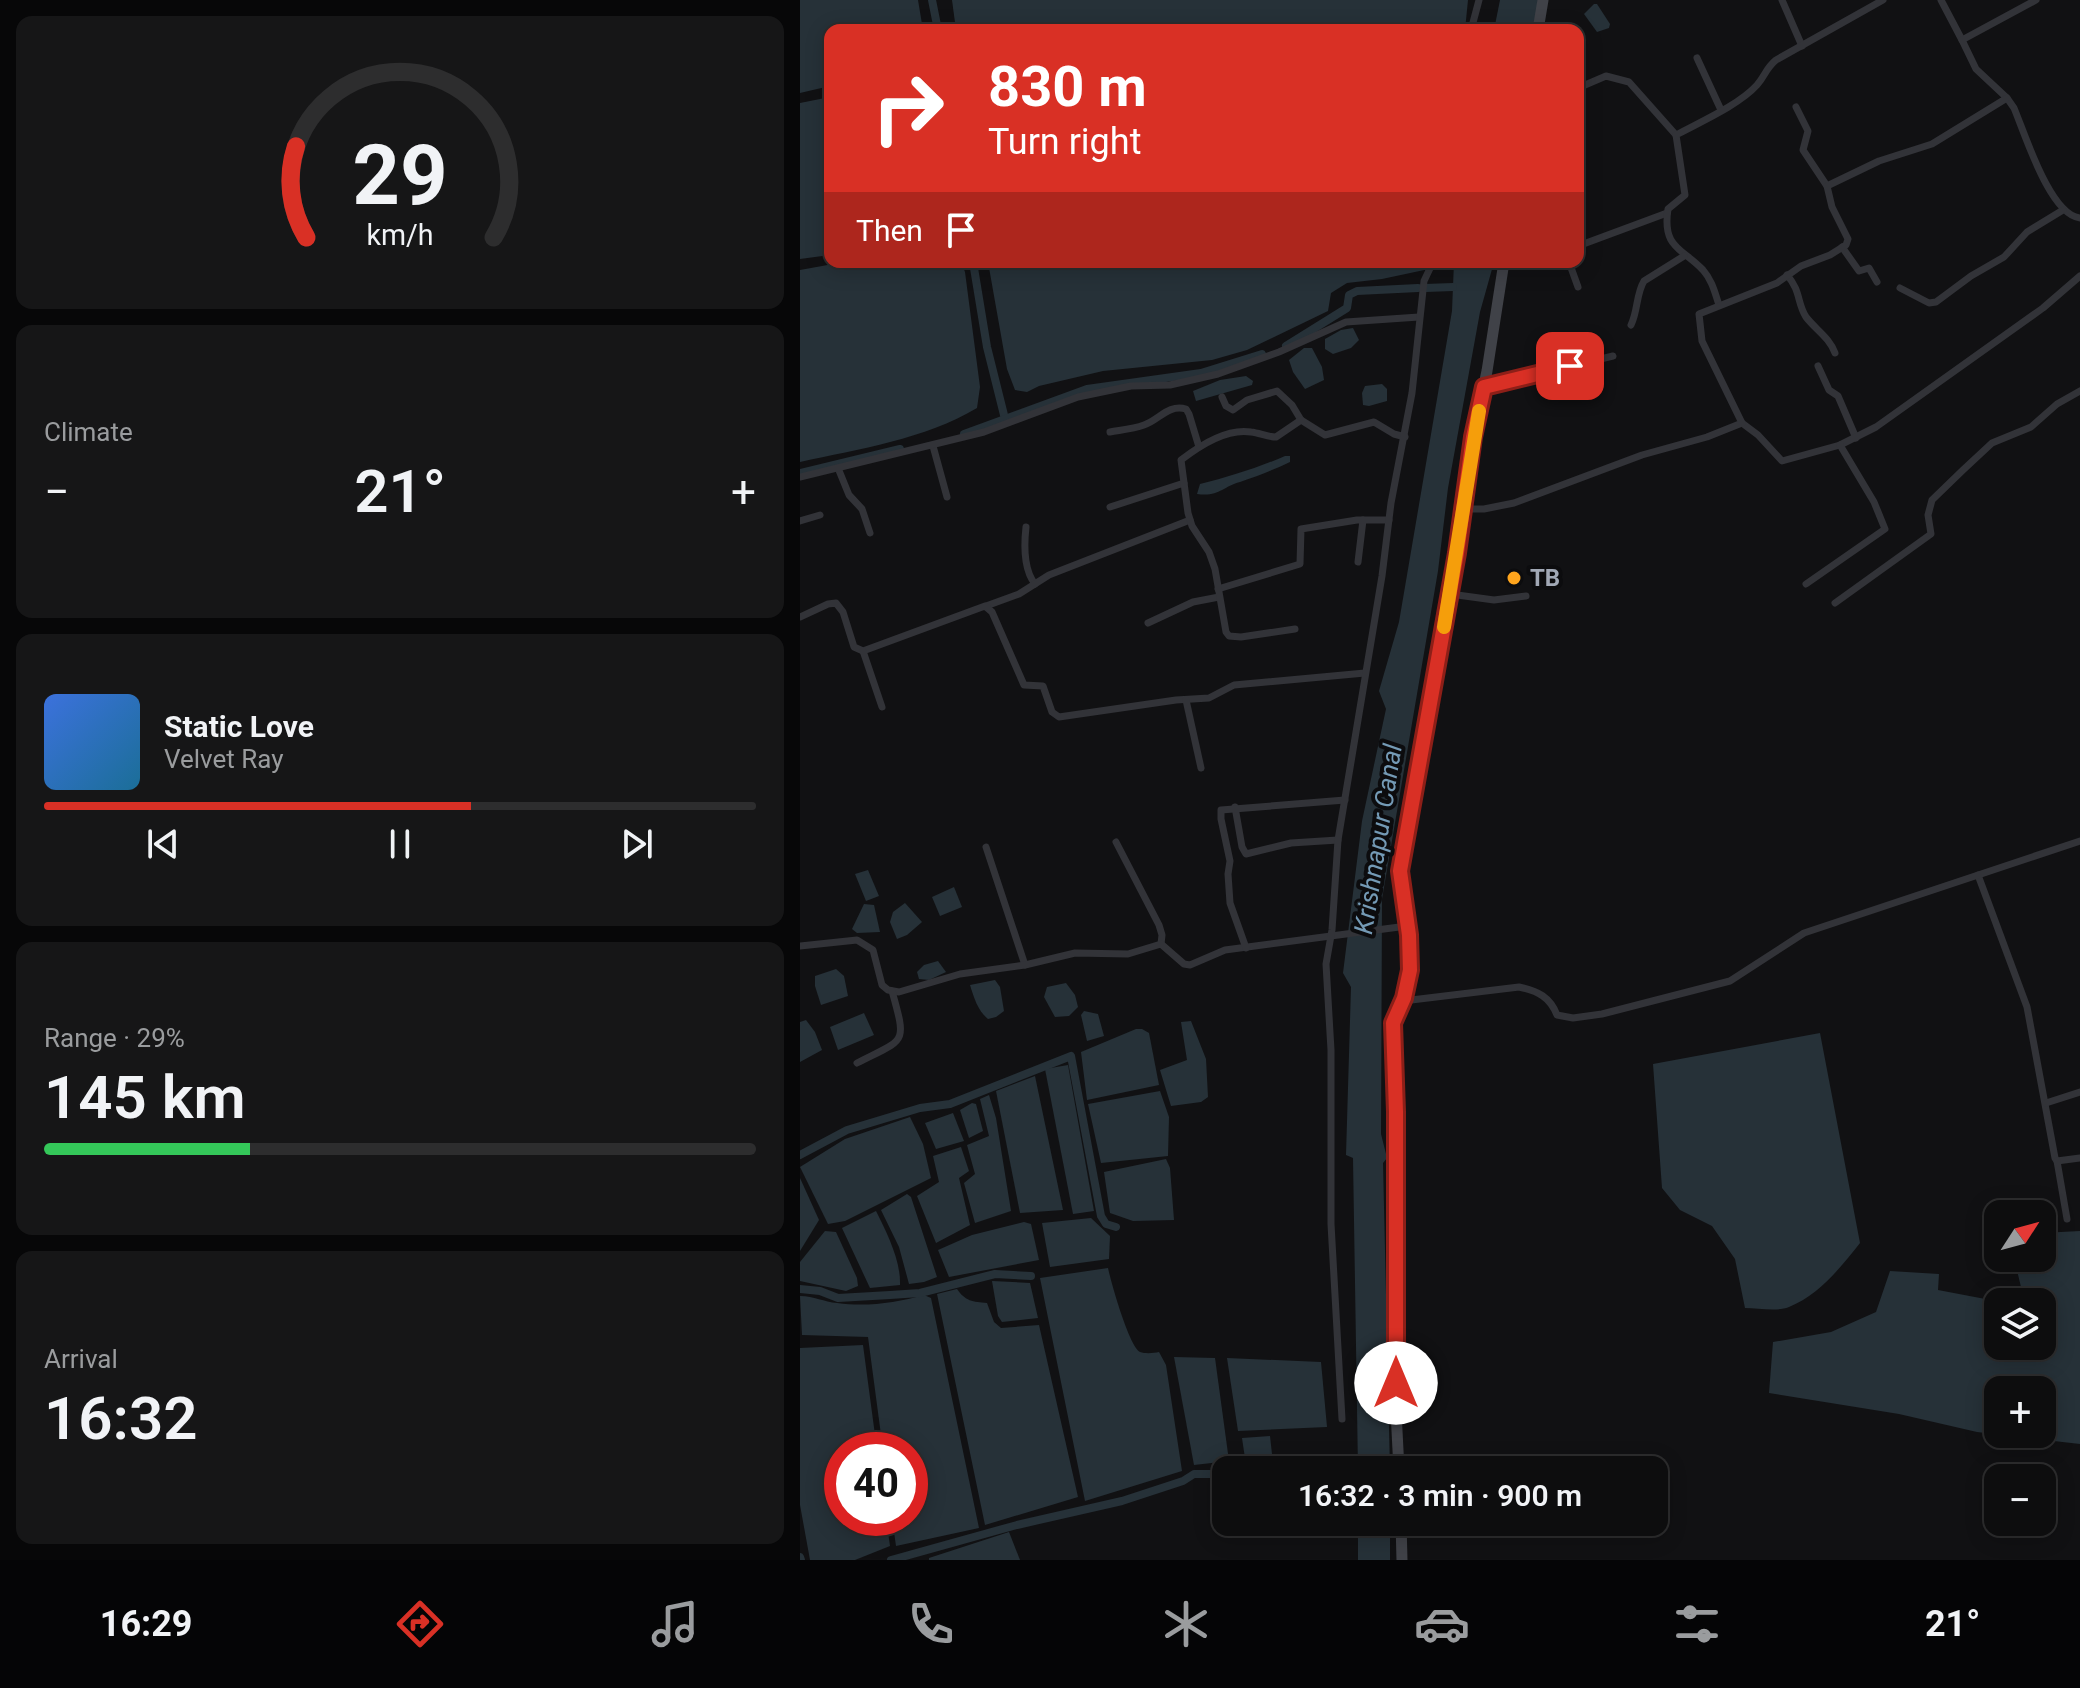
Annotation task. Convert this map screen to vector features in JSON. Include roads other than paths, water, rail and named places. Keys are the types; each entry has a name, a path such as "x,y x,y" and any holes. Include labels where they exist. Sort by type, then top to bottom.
{"street":[{"path":"1473,24 1479,0"},
{"path":"1539,24 1543,0"},
{"path":"1782,0 1802,46"},
{"path":"1676,135 1756,86 1768,67 1883,0"},
{"path":"1941,0 1976,69 2007,98 2049,190 2063,210 2079,219"},
{"path":"1962,40 2036,0"},
{"path":"1697,58 1721,110"},
{"path":"1584,85 1606,76 1629,82 1676,135 1685,195 1669,206 1667,213 1672,244 1706,274 1719,305"},
{"path":"1827,186 1879,161 1932,144 2007,98"},
{"path":"1796,107 1808,131 1803,150 1827,186 1832,207 1848,239 1842,247 1768,287 1699,314 1702,341 1742,423 1782,461 1840,445 1876,427 2043,308 2080,276"},
{"path":"1900,288 1929,303 1936,302 2004,257 2027,232 2063,210"},
{"path":"1584,244 1667,213"},
{"path":"1842,247 1859,271 1870,268 1877,282"},
{"path":"1631,325 1644,281 1684,256"},
{"path":"1342,1419 1331,1224 1331,1050 1326,964 1338,840 1405,437 1424,281 1430,268"},
{"path":"1398,1456 1393,1023 1403,1001 1410,970 1400,871 1450,594 1502,268"},
{"path":"1571,268 1578,287"},
{"path":"1787,275 1799,293 1805,315 1829,339 1835,353"},
{"path":"800,477 984,432 1078,397 1131,386 1170,385 1218,374 1279,352 1346,322 1419,317"},
{"path":"1484,387 1613,356"},
{"path":"1818,366 1829,390 1838,396 1856,438"},
{"path":"1222,397 1226,406 1233,410 1247,400 1277,391 1292,405 1301,420 1325,435 1374,422 1405,437"},
{"path":"1835,603 1931,534 1928,515 1932,500 1992,443 2031,427 2057,404 2080,391"},
{"path":"1110,432 1141,426 1166,411 1181,407 1189,414 1199,447"},
{"path":"1295,629 1229,636 1223,624 1209,552 1190,520 1181,460 1199,447 1240,431 1276,437 1301,420"},
{"path":"1463,509 1484,509 1514,503 1642,455 1707,437 1742,423"},
{"path":"1806,584 1885,529 1874,502 1840,445"},
{"path":"933,446 947,497"},
{"path":"838,468 849,495 862,509 870,533"},
{"path":"1110,507 1184,483"},
{"path":"800,521 820,515"},
{"path":"800,617 836,603 843,612 854,647 863,651 1019,594 1049,575 1190,520"},
{"path":"1148,623 1193,602 1300,564 1301,529 1363,520 1389,520"},
{"path":"1358,562 1363,520"},
{"path":"1026,527 1024,550 1028,572 1035,584"},
{"path":"1450,594 1494,600 1526,596"},
{"path":"985,606 992,612 1024,685 1043,686 1055,716 1066,718 1209,698 1234,685 1365,673"},
{"path":"863,651 882,707"},
{"path":"1186,700 1201,768"},
{"path":"1246,948 1230,903 1230,861 1221,810 1345,800"},
{"path":"1235,807 1246,854 1291,843 1338,840"},
{"path":"1403,1001 1519,987 1535,990 1547,997 1557,1015 1573,1018 1602,1014 1730,981 1804,933 2080,841"},
{"path":"1116,842 1159,925 1161,944"},
{"path":"986,847 1025,965"},
{"path":"1978,875 2021,986 2067,1219"},
{"path":"1161,944 1184,964 1190,965 1225,950 1407,926"},
{"path":"800,946 857,940 865,943 873,950 882,985 892,991 912,989 960,974 1025,965 1075,953 1128,954 1161,944"},
{"path":"857,1063 894,1044 900,1036 902,1027 892,991"},
{"path":"2046,1103 2080,1092"},
{"path":"2057,1161 2080,1158"},
{"path":"1401,1536 1402,1560"}],"water":[{"path":"800,0 918,0 922,24 824,24 824,87 800,93"},
{"path":"952,0 1468,0 1466,24 955,24"},
{"path":"1500,0 1538,0 1535,24 1495,24"},
{"path":"1594,4 1610,24 1609,28 1597,32 1584,14"},
{"path":"824,98 824,256 800,259 800,103"},
{"path":"824,266 963,268 980,387 977,408 914,435 800,462 800,270"},
{"path":"989,268 1429,268 1347,283 1331,293 1328,311 1247,350 1212,360 1103,371 1039,386 1027,392 1015,390 1007,369"},
{"name":"Krishnapur Canal","path":"1454,268 1492,268 1480,312 1448,488 1438,571 1382,899 1381,1134 1387,1158 1383,1163 1390,1456 1358,1456 1353,1158 1346,1155 1351,987 1343,973 1362,821 1386,709 1379,691 1399,622 1452,311"},
{"path":"1353,328 1359,340 1351,348 1333,354 1325,349 1325,339 1341,330"},
{"path":"1304,348 1312,348 1322,367 1324,380 1305,389 1289,360"},
{"path":"1246,376 1253,381 1252,385 1196,401 1193,391 1220,380"},
{"path":"1382,384 1387,389 1387,401 1363,405 1365,386"},
{"path":"1290,456 1290,462 1216,493 1197,494 1200,484"},
{"path":"868,870 879,896 866,901 855,874"},
{"path":"954,887 962,907 940,916 932,897"},
{"path":"905,903 922,922 897,939 890,922 893,912"},
{"path":"864,904 874,905 880,932 857,933 852,929"},
{"path":"938,961 946,972 929,980 919,979 917,972 924,965"},
{"path":"836,969 844,976 848,996 821,1005 815,976"},
{"path":"995,980 1000,987 1004,1011 988,1019 979,1008 970,985"},
{"path":"1066,983 1075,995 1078,1007 1069,1016 1055,1017 1044,997 1047,987"},
{"path":"1084,1011 1098,1014 1104,1036 1087,1041 1081,1015"},
{"path":"864,1013 874,1035 838,1050 830,1027"},
{"path":"806,1020 822,1050 800,1062 800,1022"},
{"path":"1191,1021 1206,1059 1208,1097 1201,1102 1171,1106 1160,1070 1187,1060 1181,1022"},
{"path":"1136,1029 1149,1033 1159,1085 1087,1100 1081,1052"},
{"path":"1820,1033 1860,1243 1829,1280 1800,1302 1779,1309 1745,1308 1735,1259 1712,1226 1680,1210 1662,1188 1653,1064"},
{"path":"1068,1065 1094,1211 1073,1214 1045,1069"},
{"path":"1035,1076 1063,1210 1020,1213 996,1091"},
{"path":"1160,1091 1169,1117 1168,1156 1101,1163 1088,1104"},
{"path":"989,1095 996,1118 1011,1211 975,1223 964,1183 975,1174 967,1145 989,1136 980,1099"},
{"path":"976,1104 983,1131 969,1138 960,1110"},
{"path":"953,1113 964,1141 936,1149 925,1123"},
{"path":"910,1117 923,1144 931,1178 845,1221 828,1224 800,1167 845,1139"},
{"path":"961,1147 969,1171 959,1178 970,1225 936,1243 917,1196 939,1182 933,1156"},
{"path":"1166,1159 1170,1168 1174,1220 1133,1221 1110,1213 1104,1172"},
{"path":"800,1178 819,1220 800,1251"},
{"path":"907,1194 911,1197 937,1277 909,1284 899,1247 881,1210"},
{"path":"876,1211 896,1257 900,1285 870,1288 842,1228"},
{"path":"1091,1218 1110,1236 1109,1259 1050,1267 1042,1223"},
{"path":"1024,1222 1031,1224 1039,1260 949,1277 938,1250 972,1235"},
{"path":"825,1231 836,1232 858,1286 846,1291 800,1281 800,1262"},
{"path":"2080,1231 2080,1444 2056,1441 2056,1376 1984,1376 1984,1433 1899,1414 1769,1393 1773,1342 1831,1332 1876,1312 1890,1271 1939,1274 1938,1290 1984,1299 1984,1360 2056,1360 2056,1288 2021,1287 2017,1272 2056,1272 2056,1232"},
{"path":"1108,1268 1121,1313 1136,1347 1142,1353 1159,1352 1166,1365 1182,1471 1085,1501 1040,1278"},
{"path":"992,1281 1030,1283 1038,1318 1002,1322 998,1316"},
{"path":"957,1289 970,1300 987,1303 994,1322 1001,1328 1039,1325 1078,1497 985,1525 937,1294"},
{"path":"924,1295 931,1298 979,1528 896,1546 895,1536 928,1536 928,1432 881,1432 868,1337 802,1335 800,1296 859,1305"},
{"path":"863,1345 875,1432 824,1432 824,1536 889,1536 890,1546 855,1560 810,1560 800,1505 800,1348"},
{"path":"1174,1357 1215,1358 1228,1456 1212,1456 1212,1463 1194,1465"},
{"path":"1227,1358 1321,1362 1327,1427 1238,1431"},
{"path":"1270,1436 1272,1456 1245,1456 1242,1438"},
{"path":"1009,1532 1020,1560 929,1560 929,1558"},
{"path":"1358,1536 1390,1536 1390,1560 1358,1560"}],"waterway":[{"path":"932,0 937,24"},
{"path":"974,268 987,347 1005,419"},
{"path":"1425,288 1453,287"},
{"path":"1286,346 1347,308 1349,295 1357,291 1418,288"},
{"path":"964,434 1087,389 1201,373 1262,354"},
{"path":"800,473 900,449"},
{"path":"800,1155 847,1130 920,1108 950,1104 1071,1056 1101,1216 1106,1224 1116,1227"},
{"path":"800,1289 820,1291 838,1298 920,1293 995,1274 1031,1276"},
{"path":"891,1560 1017,1525 1122,1501 1183,1481 1194,1474 1212,1474"}],"place":[{"name":"TB","path":"1514,578"}]}
